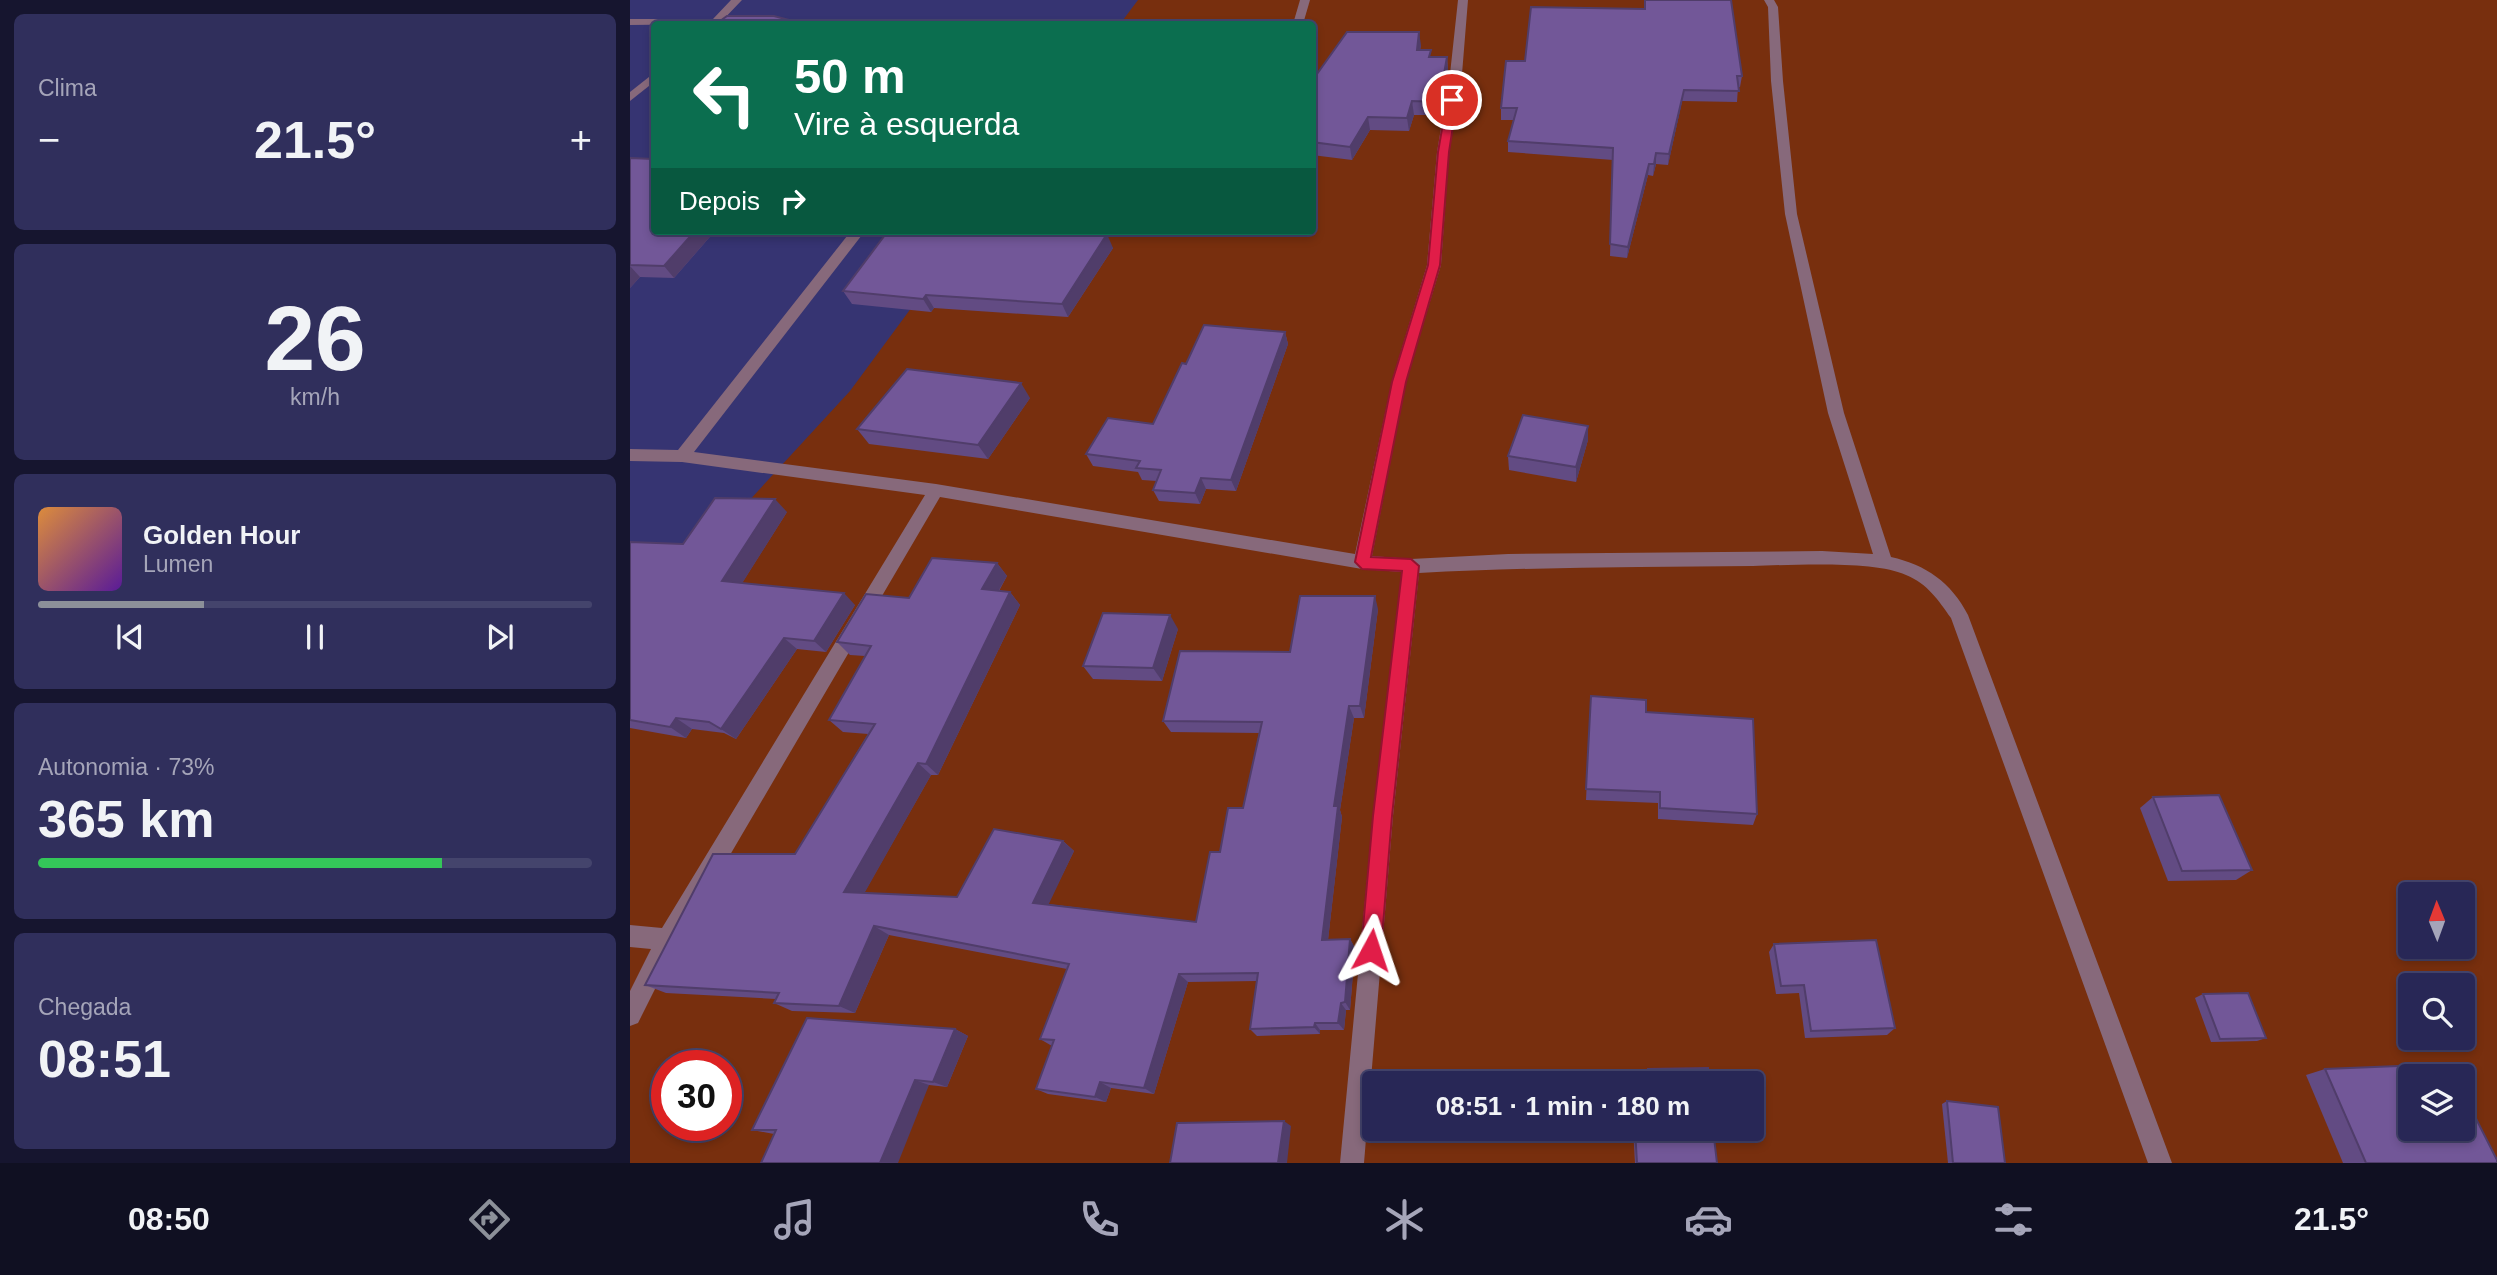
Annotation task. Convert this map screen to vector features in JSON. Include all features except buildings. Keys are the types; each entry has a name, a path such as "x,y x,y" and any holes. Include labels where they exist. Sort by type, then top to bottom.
{"street":[{"path":"717,21 737,0"},
{"path":"1299,21 1305,0"},
{"path":"1362,562 1399,382 1434,265 1443,152 1456,74 1463,0"},
{"path":"1769,0 1773,7 1777,81 1791,214 1836,413 1884,562"},
{"path":"630,22 651,22"},
{"path":"630,98 651,79"},
{"path":"682,456 855,235"},
{"path":"630,455 682,456 936,490 1362,562 1411,566 1508,561 1809,558 1884,562 1910,568 1938,585 1959,615 2160,1163"},
{"path":"630,1015 668,939 936,490"},
{"path":"1352,1163 1383,816 1411,566"},
{"path":"630,936 668,939"}],"shaded area":[{"path":"1138,0 2497,0 2497,1163 630,1163 630,630 850,391 965,235 1316,235 1316,21 1122,21"}],"route":[{"path":"1371,950 1411,566 1362,562 1399,382 1434,265 1443,152 1452,100"}]}
